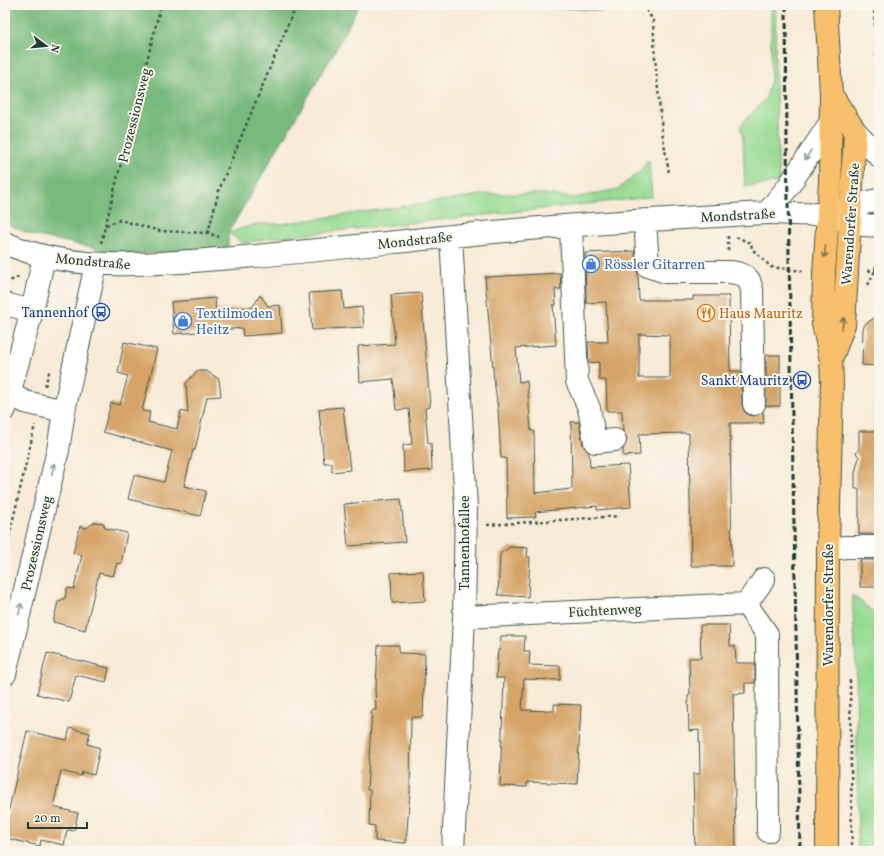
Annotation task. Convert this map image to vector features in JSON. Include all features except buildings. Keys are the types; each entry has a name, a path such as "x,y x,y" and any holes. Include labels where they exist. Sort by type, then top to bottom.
{"main road":[{"name":"Warendorfer Straße","path":"826,5 831,94 823,324 831,360 826,851"},
{"name":"Warendorfer Straße","path":"831,94 855,131 844,324 831,360"}],"street":[{"path":"767,213 788,187 830,123"},
{"path":"855,131 879,156"},
{"name":"Mondstraße","path":"5,243 44,257 96,264 145,264 264,256 451,236 646,220 767,213 828,213 851,215 879,200"},
{"path":"851,215 866,227 879,225"},
{"path":"646,220 648,266 666,272 729,272 745,276 749,280 752,290 754,404"},
{"path":"571,226 577,381 588,408 595,442 615,440"},
{"name":"Tannenhofallee","path":"451,236 466,507 464,527 464,617 453,851"},
{"path":"44,257 32,311 7,401 25,402 64,411 96,264"},
{"path":"5,304 32,311"},
{"name":"Prozessionsweg","path":"5,674 58,450 64,411"},
{"path":"828,549 846,547 879,547"},
{"path":"764,579 746,604 767,634 768,831"},
{"name":"Füchtenweg","path":"464,617 746,604"}],"path":[{"name":"Prozessionsweg","path":"106,225 161,5"},
{"path":"208,233 219,190 292,15 301,5"},
{"path":"643,5 653,20 654,58 661,123 669,173"},
{"path":"874,5 879,115"},
{"path":"751,243 752,250 771,267 795,270"},
{"path":"879,246 875,271 879,270"},
{"path":"464,527 619,516"}],"green space":[{"path":"5,5 359,5 338,46 228,233 228,247 130,255 32,235 5,223"},
{"path":"529,5 611,5 604,11"},
{"path":"768,5 776,5 775,67 779,182 745,187 743,139 740,126 766,98 771,79 771,9"},
{"path":"649,160 652,197 271,238 243,243 228,233 256,224 281,224 488,194 545,194 574,198 618,189 639,172"},
{"path":"852,595 879,616 879,851 858,851 856,665"}],"railway":[{"path":"786,5 787,147 800,851"}],"place":[{"name":"Rössler Gitarren","path":"591,264"},
{"name":"Tannenhof","path":"101,312"},
{"name":"Haus Mauritz","path":"706,313"},
{"name":"Textilmoden Heitz","path":"183,321"},
{"name":"Sankt Mauritz","path":"802,380"}]}
